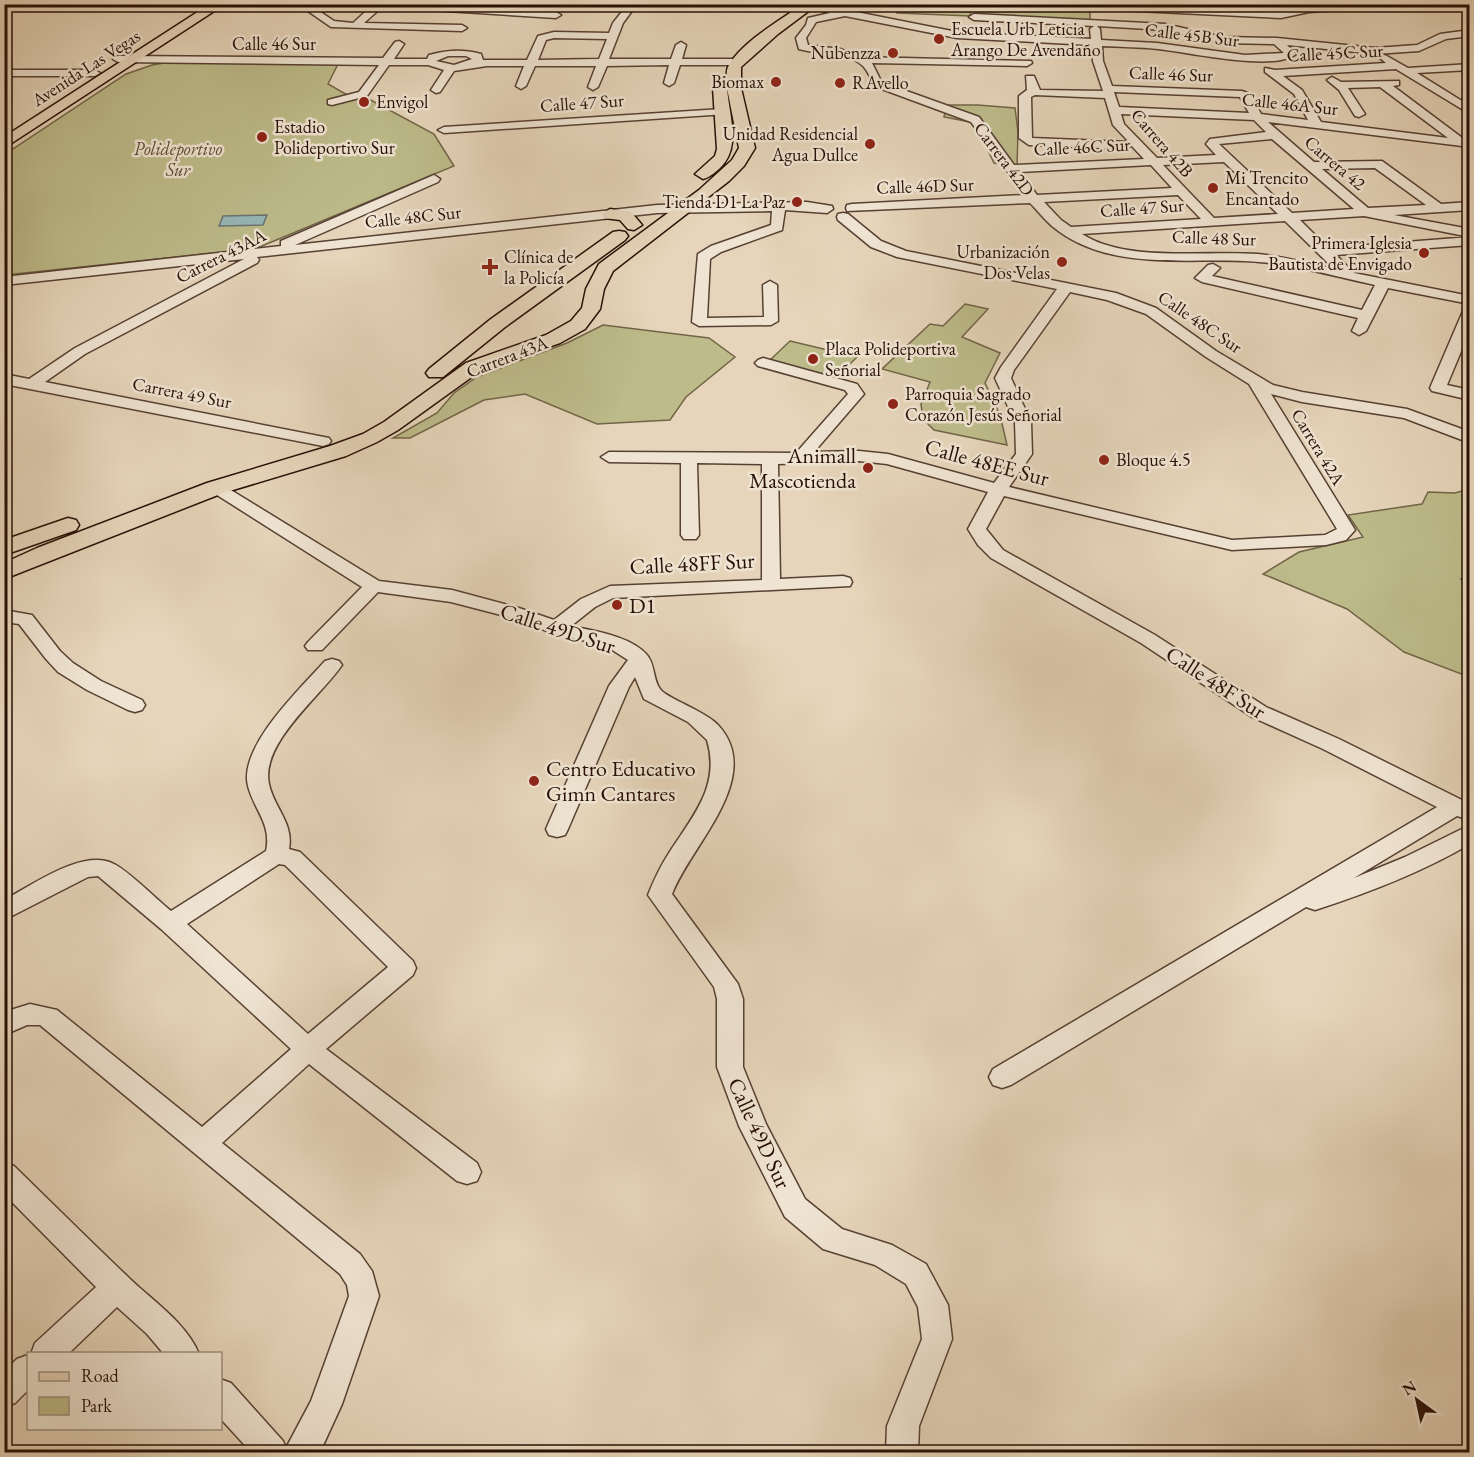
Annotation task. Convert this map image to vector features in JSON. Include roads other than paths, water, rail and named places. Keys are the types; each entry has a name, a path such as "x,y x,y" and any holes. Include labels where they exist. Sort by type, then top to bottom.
{"main road":[{"name":"Avenida Las Vegas","path":"4,144 126,61 203,4"},
{"name":"Avenida Las Vegas","path":"4,131 95,73 126,61 157,45 219,4"},
{"path":"719,62 755,28 793,4"},
{"path":"736,62 786,22 808,9"},
{"path":"157,45 159,53 168,58"},
{"path":"126,61 144,63 168,58"},
{"name":"Carrera 43A","path":"4,572 45,553 215,488 338,451 370,438 391,426 473,367 537,344 578,325 591,309 595,289 605,268 685,197 722,158 728,139 722,112 719,62"},
{"name":"Carrera 43A","path":"4,548 214,473 323,441 363,426 381,416 498,323 634,225 657,209 685,197 740,161 747,147 734,88 736,62"},
{"path":"685,197 711,208"},
{"path":"610,214 625,216 634,225"},
{"path":"541,292 572,292 594,300"},
{"path":"498,323 505,334 514,339 537,344"}],"street":[{"path":"593,87 618,23 633,4"},
{"path":"874,4 845,15 808,9 812,25 801,38 802,47 816,51 840,52 859,60 935,67 1028,51 1032,89 1024,96 1025,138 1029,141 1125,145"},
{"path":"972,36 976,4"},
{"path":"1054,4 1094,13 1111,23 1223,40 1277,41 1375,51 1419,48 1444,36 1466,35"},
{"path":"974,17 1199,8 1263,9 1276,15 1309,9 1383,4"},
{"path":"355,26 380,5 559,12 543,34 521,86"},
{"path":"481,24 497,8"},
{"path":"310,9 331,24 462,28"},
{"name":"Carrera 42B","path":"1094,13 1098,61 1119,125 1211,222"},
{"name":"Calle 45B Sur","path":"845,15 972,36 1028,51 1096,42 1156,46 1245,58 1283,57 1292,54 1277,41"},
{"path":"1156,46 1168,44 1166,31"},
{"path":"543,34 612,36"},
{"path":"332,102 363,94 399,44"},
{"path":"669,83 681,45"},
{"path":"473,61 463,49 442,54 430,60 439,67 451,68 473,61 736,62"},
{"path":"1375,51 1470,111"},
{"name":"Calle 46 Sur","path":"126,61 168,58 430,60"},
{"path":"1245,58 1274,73 1298,92 1317,125"},
{"name":"Carrera 42D","path":"859,60 868,65 876,81 883,86 978,121 997,153 1012,169 1046,215 1065,232"},
{"name":"Calle 45C Sur","path":"1274,73 1470,67"},
{"path":"436,90 451,68"},
{"path":"1455,68 1470,76"},
{"path":"1320,71 1339,85 1354,103 1359,114"},
{"path":"4,73 95,73"},
{"path":"1339,85 1421,80"},
{"path":"1383,84 1467,143"},
{"name":"Calle 46 Sur","path":"1032,89 1233,93"},
{"name":"Carrera 42","path":"1233,93 1246,96 1257,117 1275,135 1366,213"},
{"name":"Calle 46A Sur","path":"1113,110 1257,117 1467,143"},
{"name":"Calle 47 Sur","path":"444,130 722,112"},
{"path":"1275,135 1214,141 1212,144 1348,274"},
{"name":"Calle 46C Sur","path":"1012,169 1225,158"},
{"path":"1311,166 1373,163 1381,166 1440,209"},
{"name":"Carrera 43AA","path":"34,384 80,351 265,253 434,179"},
{"name":"Calle 46D Sur","path":"848,212 1180,191"},
{"path":"711,208 779,206 777,227 716,249 703,257 699,322 771,321 770,285"},
{"name":"Calle 48C Sur","path":"779,206 827,209 830,214 848,212 876,244 903,254 1111,296 1151,311 1257,384 1302,397 1399,412 1470,438"},
{"name":"Calle 47 Sur","path":"1065,232 1470,206"},
{"name":"Calle 48C Sur","path":"4,281 657,209"},
{"name":"Calle 47 Sur","path":"1394,211 1470,224"},
{"name":"Calle 47 Sur","path":"1366,213 1470,233"},
{"name":"Calle 48 Sur","path":"1065,232 1088,243 1117,252 1142,256 1233,255 1348,274 1470,300"},
{"path":"1325,252 1470,241"},
{"path":"1213,268 1202,278 1365,315"},
{"path":"1359,331 1383,283"},
{"path":"998,490 1024,454 1023,422 1003,378 1006,370 1066,287"},
{"path":"1470,310 1438,388 1470,395"},
{"path":"763,363 851,387 856,394 802,456"},
{"name":"Carrera 49 Sur","path":"4,379 323,441"},
{"name":"Carrera 42A","path":"1257,384 1346,530"},
{"name":"Calle 48EE Sur","path":"609,458 770,459 802,456 859,456 888,459 998,490 1232,545 1326,540 1340,536 1346,530"},
{"path":"689,458 690,536"},
{"path":"770,459 771,584"},
{"name":"Calle 49D Sur","path":"215,488 374,586 452,596 512,612 557,628 613,642 639,657 651,694 699,721 717,738 723,769 712,809 671,867 660,896 724,984 730,999 730,1067 753,1126 795,1208 833,1240 882,1254 916,1274 933,1305 937,1339 903,1426 902,1452"},
{"name":"Calle 48F Sur","path":"998,490 977,529 984,541 997,554 1148,639 1259,712 1331,744 1462,810"},
{"name":"Calle 48FF Sur","path":"557,628 593,598 610,592 843,582"},
{"path":"315,646 374,586"},
{"path":"4,616 25,619 47,648 69,670 95,686 135,705"},
{"path":"557,829 619,686 639,657"},
{"path":"170,923 276,855 281,840 276,820 256,775 260,757 272,738 332,665"},
{"path":"1002,1077 1272,916 1462,810"},
{"path":"1272,916 1384,877 1436,854 1470,832"},
{"path":"202,1144 308,1049 404,968 292,858 276,855"},
{"path":"4,911 83,869 95,867 106,870 170,923 308,1049 467,1172"},
{"path":"4,1025 21,1014 36,1012 48,1017 350,1264 361,1281 364,1296 321,1412 306,1448 301,1452"},
{"path":"4,1175 117,1287 158,1324 183,1352"},
{"path":"47,1352 117,1287"},
{"path":"4,1392 27,1371"},
{"path":"222,1396 272,1452"}],"water":[{"path":"267,215 263,225 219,226 223,216"}],"place":[{"name":"Escuela Urb Leticia Arango De Avendaño","path":"939,39"},
{"name":"Nubenzza","path":"893,53"},
{"name":"Biomax","path":"776,82"},
{"name":"RAvello","path":"840,83"},
{"name":"Envigol","path":"364,102"},
{"name":"Estadio Polideportivo Sur","path":"262,137"},
{"name":"Unidad Residencial Agua Dullce","path":"870,144"},
{"name":"Mi Trencito Encantado","path":"1213,188"},
{"name":"Tienda D1 La Paz","path":"797,202"},
{"name":"Primera Iglesia Bautista de Envigado","path":"1424,253"},
{"name":"Urbanización Dos Velas","path":"1062,262"},
{"name":"Clínica de la Policía","path":"490,267"},
{"name":"Placa Polideportiva Señorial","path":"813,359"},
{"name":"Parroquia Sagrado Corazón Jesús Señorial","path":"893,404"},
{"name":"Bloque 4.5","path":"1104,460"},
{"name":"Animall Mascotienda","path":"868,468"},
{"name":"D1","path":"617,605"},
{"name":"Centro Educativo Gimn Cantares","path":"534,781"}],"park label":[{"name":"Polideportivo Sur","path":"178,159"}]}
